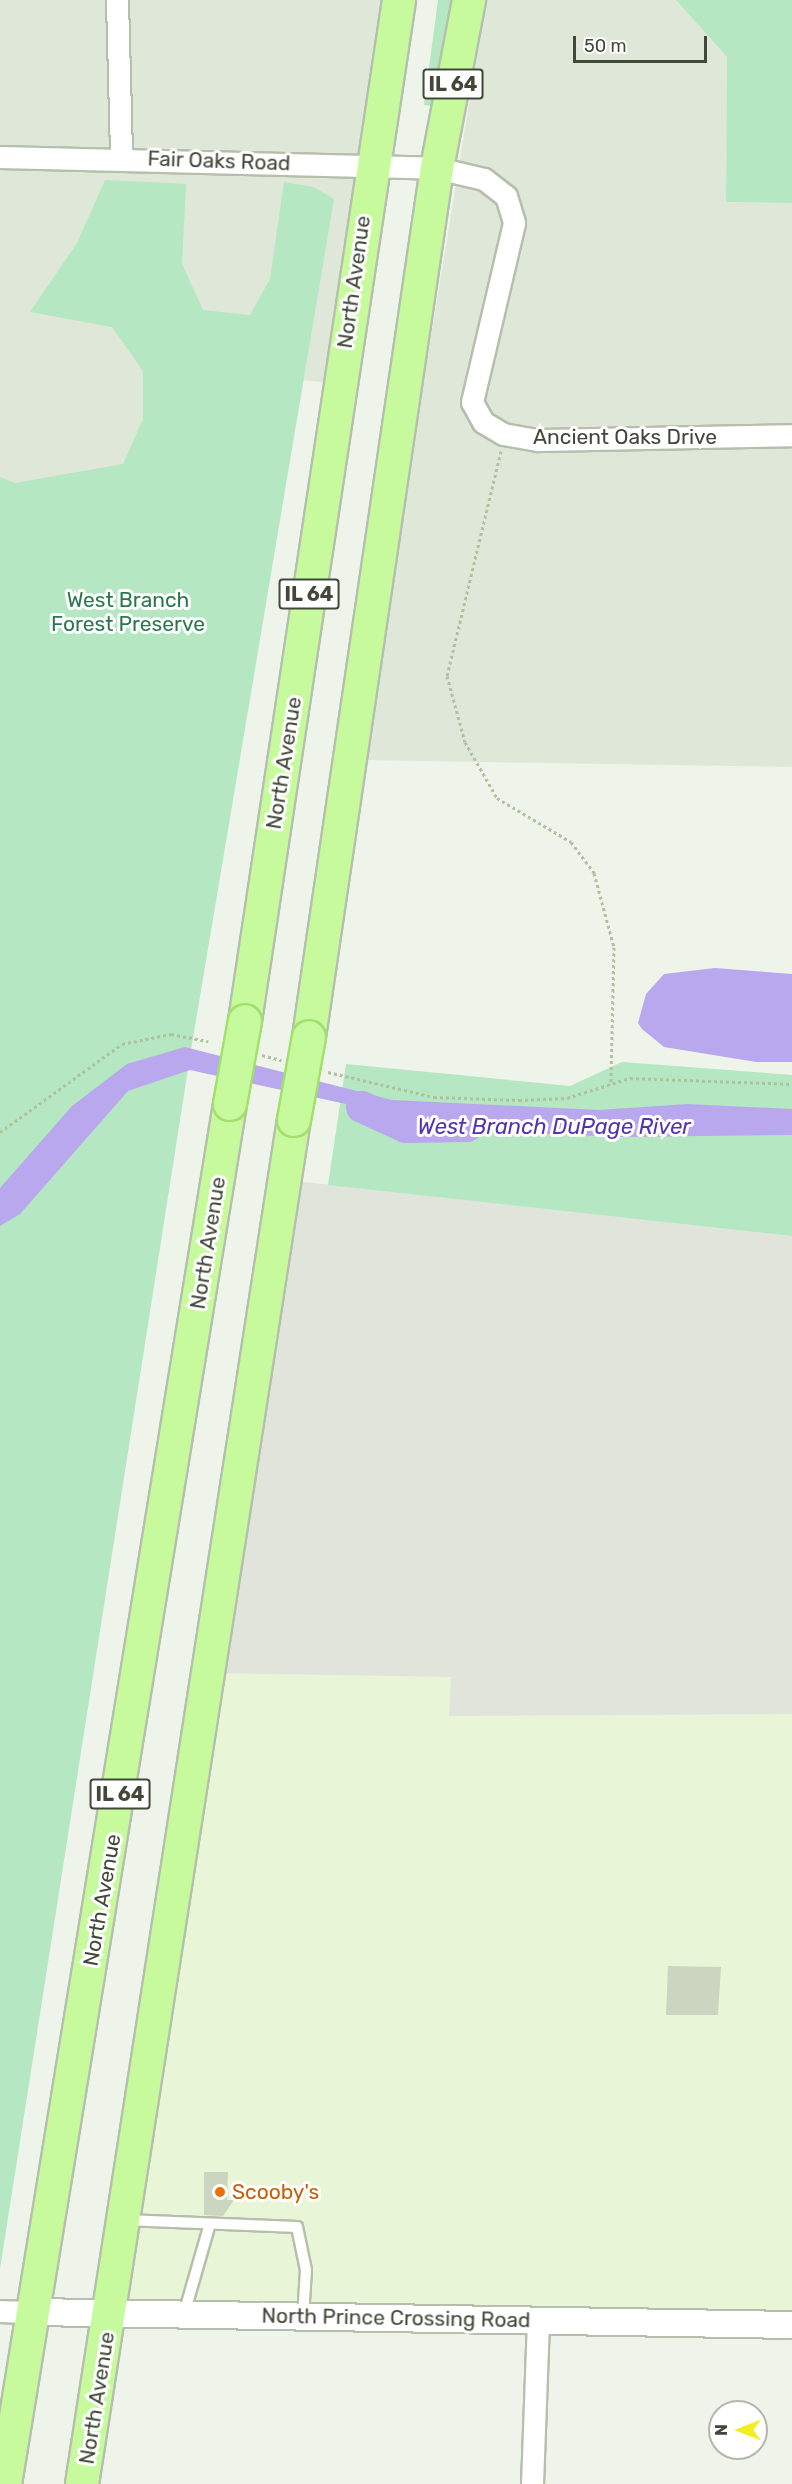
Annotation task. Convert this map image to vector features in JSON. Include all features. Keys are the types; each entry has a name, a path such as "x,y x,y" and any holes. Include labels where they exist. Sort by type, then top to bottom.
{"main road":[{"name":"North Avenue","path":"5,2484 245,1021 370,166 399,0"},
{"name":"North Avenue","path":"82,2484 111,2313 294,1120 309,1037 437,168 469,0"}],"street":[{"path":"117,0 121,158"},
{"name":"Fair Oaks Road","path":"0,157 121,158 437,168"},
{"name":"Ancient Oaks Drive","path":"437,168 484,179 507,196 514,223 472,402 483,422 503,434 538,440 792,435"},
{"name":"North Prince Crossing Road","path":"0,2311 792,2325"},
{"path":"532,2484 538,2321"}],"lane":[{"path":"125,2220 209,2227 297,2227 306,2270 303,2317"},
{"path":"184,2315 209,2227"}],"path":[{"path":"503,434 447,675 465,742 497,798 571,842 594,873 614,947 611,1082"},
{"path":"0,1132 122,1044 171,1034 208,1041"},
{"path":"251,1053 281,1060"},
{"path":"326,1072 434,1097 567,1098 611,1082 630,1078 792,1084"}],"shaded area":[{"path":"0,0 392,0 333,383 296,380 191,483 0,483"},
{"path":"486,0 676,0 727,57 726,202 792,203 792,767 362,760"},
{"path":"295,1181 792,1236 792,1714 449,1716 451,1677 214,1673"},
{"path":"214,1673 451,1677 450,1716 792,1714 792,2320 119,2308"}],"green space":[{"path":"438,0 452,0 438,91 432,106 424,105"},
{"path":"676,0 792,0 792,203 726,202 727,57"},
{"name":"West Branch Forest Preserve","path":"105,180 186,184 182,264 203,310 250,315 270,279 284,182 314,187 334,199 191,1050 0,2269 0,477 15,483 123,464 143,419 143,371 112,327 30,312 77,243"},
{"path":"622,1062 792,1075 792,1236 328,1185 346,1064 570,1086"}],"water":[{"path":"715,968 792,974 792,1062 756,1062 664,1047 642,1029 638,1023 646,994 664,974"},
{"path":"185,1047 392,1100 599,1110 687,1104 792,1109 792,1135 621,1137 388,1127 355,1106 190,1070 128,1091 20,1214 0,1226 0,1188 72,1106 127,1064"}],"building":[{"path":"668,1966 721,1967 718,2015 666,2015"},
{"path":"204,2172 228,2172 227,2200 234,2200 223,2216 204,2215"}],"waterway":[{"name":"West Branch DuPage River","path":"362,1107 406,1127 467,1126"}],"place":[{"name":"Scooby's","path":"220,2192"}]}
